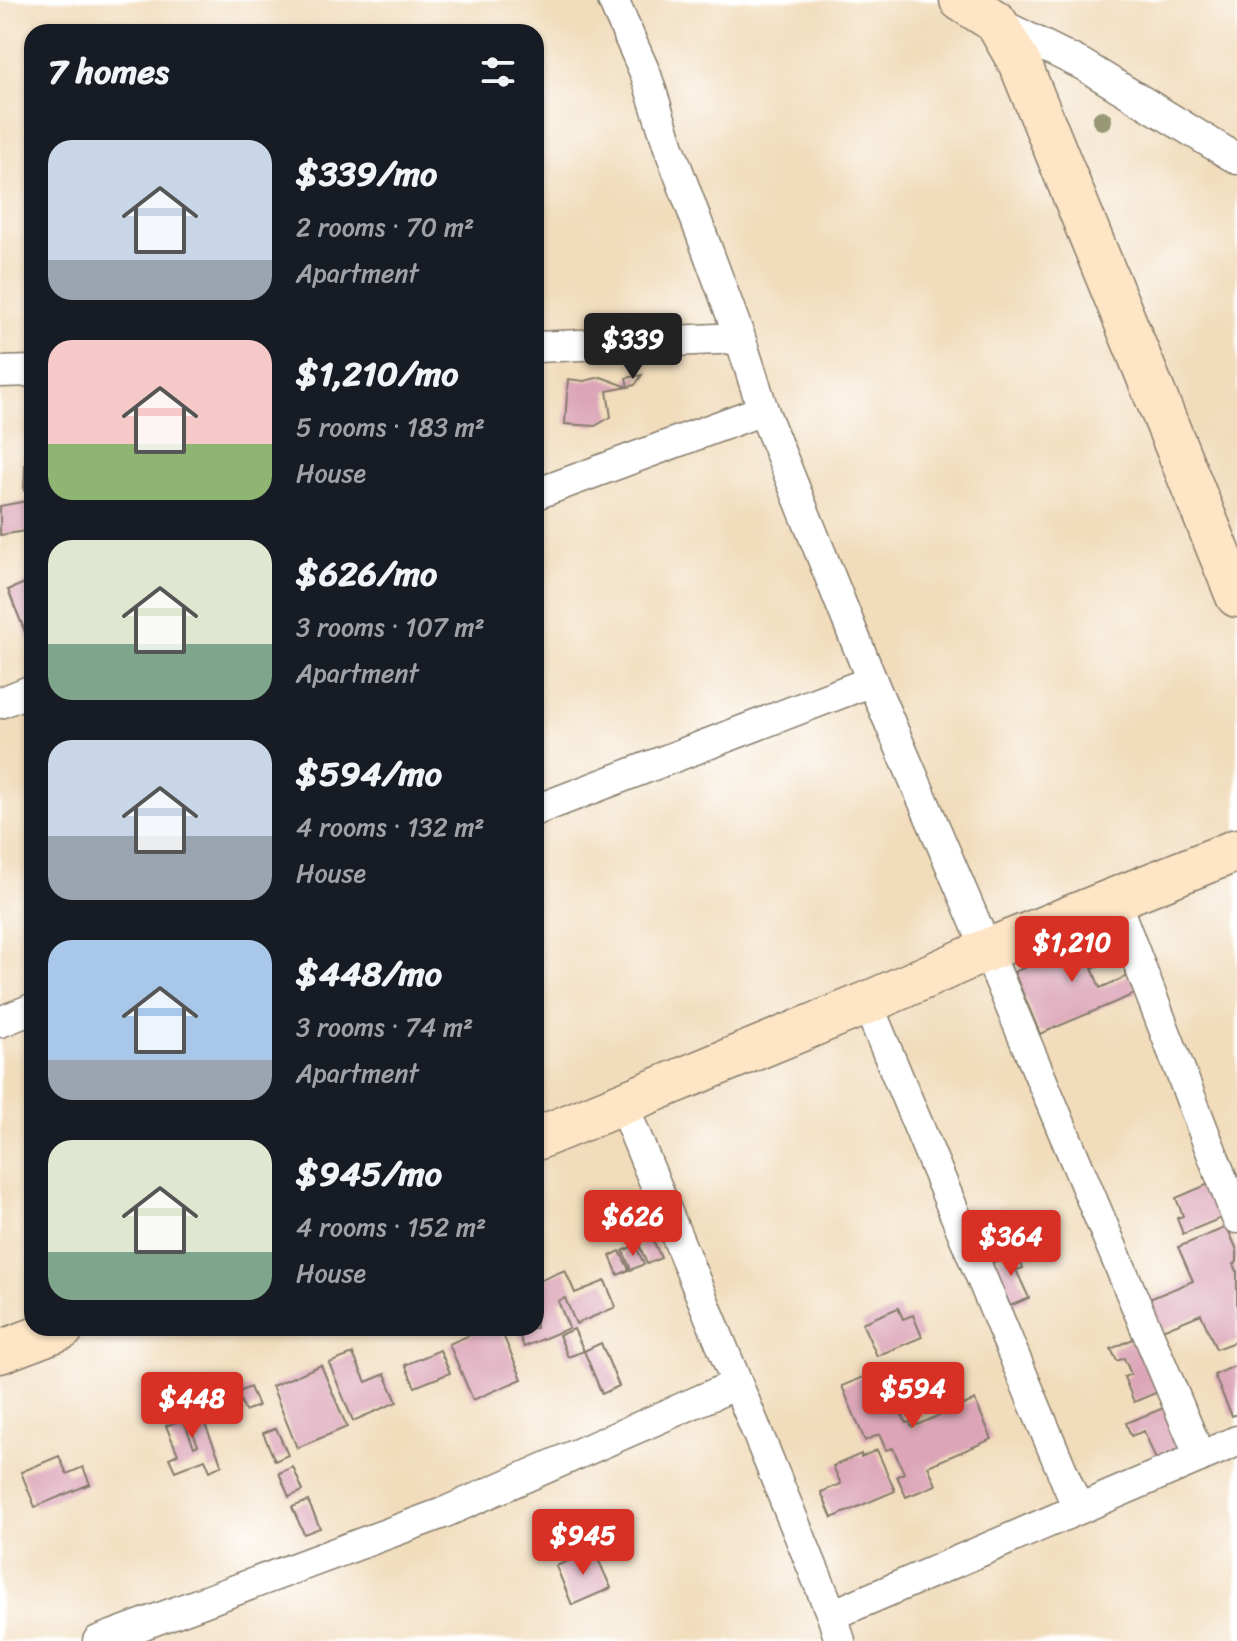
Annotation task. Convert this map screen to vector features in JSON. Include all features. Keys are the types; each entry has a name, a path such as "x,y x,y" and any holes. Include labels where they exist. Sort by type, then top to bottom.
{"street":[{"path":"613,0 646,75 763,410 872,681 1200,1457"},
{"path":"961,0 996,22 1083,65 1237,159"},
{"path":"996,22 1021,66 1237,596"},
{"path":"544,347 740,338"},
{"path":"0,372 24,371"},
{"path":"544,491 763,410"},
{"path":"544,807 872,681"},
{"path":"0,703 24,693"},
{"path":"544,1136 867,1003 987,950 1237,850"},
{"path":"1114,899 1237,1218"},
{"path":"867,1003 1078,1509"},
{"path":"0,1022 24,1012"},
{"path":"623,1105 836,1628 1078,1509 1237,1441"},
{"path":"0,1352 42,1336"},
{"path":"98,1641 443,1513 737,1384"}],"building":[{"path":"642,375 635,385 628,387 626,378"},
{"path":"601,377 628,387 607,391 611,417 595,426 565,424 568,379 584,381"},
{"path":"24,502 24,531 0,535 0,506"},
{"path":"24,583 24,629 8,590"},
{"path":"1111,931 1122,955 1092,968 1100,988 1130,975 1137,993 1040,1034 1014,972"},
{"path":"1211,1183 1226,1216 1183,1234 1177,1218 1183,1216 1176,1198"},
{"path":"1227,1227 1237,1250 1237,1262 1234,1264 1237,1271 1237,1341 1216,1349 1201,1314 1160,1331 1147,1300 1193,1281 1178,1247"},
{"path":"649,1231 661,1258 647,1264 636,1237"},
{"path":"635,1245 644,1264 631,1270 623,1251"},
{"path":"620,1251 629,1270 618,1275 610,1256"},
{"path":"1017,1252 1023,1268 1016,1270 1029,1298 1010,1306 991,1263"},
{"path":"565,1270 575,1293 605,1281 616,1307 576,1324 565,1298 558,1301 569,1328 524,1347 519,1336 544,1336 544,1279"},
{"path":"898,1308 903,1319 913,1315 922,1337 877,1356 862,1323"},
{"path":"574,1329 584,1351 568,1357 559,1335"},
{"path":"468,1336 503,1336 522,1379 473,1400 449,1344"},
{"path":"1135,1338 1158,1392 1134,1402 1124,1377 1131,1374 1124,1358 1117,1361 1111,1349"},
{"path":"601,1343 619,1386 602,1394 584,1351"},
{"path":"440,1350 450,1373 415,1387 405,1365"},
{"path":"353,1354 366,1382 385,1374 397,1402 353,1421 329,1363"},
{"path":"321,1365 347,1427 297,1448 272,1386"},
{"path":"1237,1365 1237,1414 1232,1416 1214,1375"},
{"path":"882,1369 906,1423 909,1422 912,1427 975,1400 992,1439 928,1466 936,1485 906,1497 897,1476 904,1473 893,1448 886,1450 879,1434 865,1441 842,1386"},
{"path":"250,1387 258,1406 245,1411 237,1393"},
{"path":"194,1398 222,1465 210,1471 205,1459 175,1471 169,1458 178,1454 166,1426 183,1419 194,1447 198,1445 181,1403"},
{"path":"1166,1407 1183,1448 1156,1460 1144,1431 1131,1436 1126,1423"},
{"path":"276,1428 288,1455 275,1461 263,1433"},
{"path":"877,1450 895,1491 832,1518 821,1492 841,1484 833,1466"},
{"path":"59,1456 67,1474 83,1467 90,1484 35,1507 21,1472"},
{"path":"293,1467 303,1491 289,1497 279,1473"},
{"path":"308,1501 320,1528 304,1534 292,1507"},
{"path":"594,1550 611,1588 572,1605 556,1566"}]}
